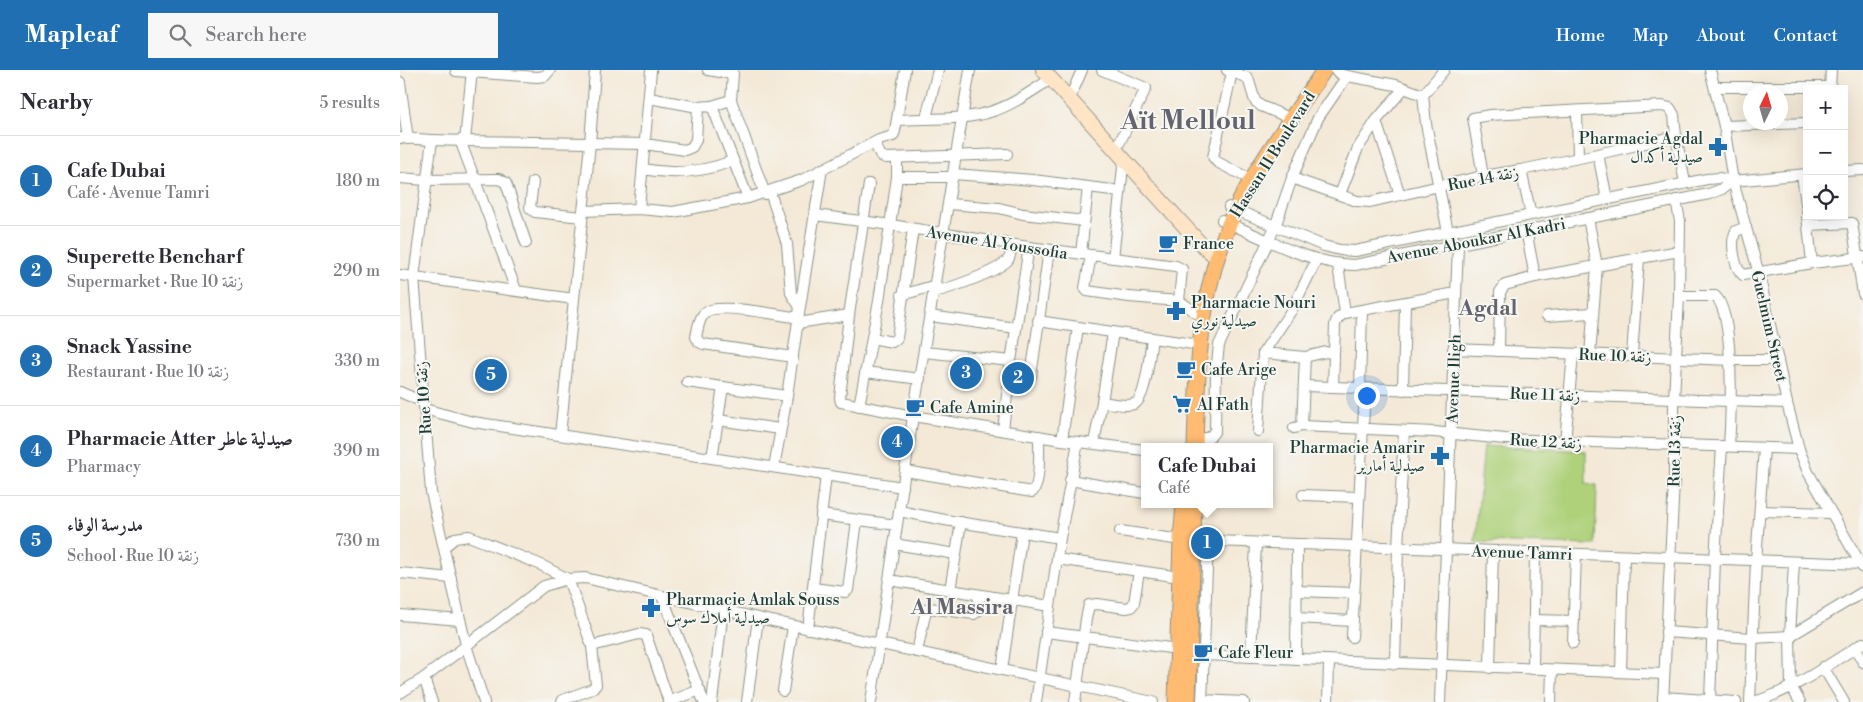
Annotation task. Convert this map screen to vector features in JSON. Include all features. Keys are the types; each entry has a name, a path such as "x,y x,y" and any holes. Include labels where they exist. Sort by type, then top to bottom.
{"main road":[{"name":"Hassan II Boulevard","path":"1193,443 1193,344 1198,314 1214,256 1244,176 1314,70"},
{"name":"Hassan II Boulevard","path":"1229,215 1324,70"},
{"name":"Hassan II Boulevard","path":"1193,443 1199,345 1214,256"},
{"path":"1185,508 1194,540 1180,578 1178,650 1189,698"},
{"path":"1189,698 1194,508"}],"street":[{"path":"456,70 537,77 544,76 550,70"},
{"path":"560,435 590,144 595,70"},
{"path":"639,209 651,70"},
{"path":"708,70 733,72 731,100 787,244 791,294 799,316"},
{"path":"533,182 530,208 535,212 583,214 639,209 673,212 768,193 802,180 882,139 890,138 895,131 905,70"},
{"path":"926,118 938,70"},
{"path":"871,702 905,471 970,70"},
{"path":"1069,100 1082,70"},
{"path":"1102,70 1146,88 1120,154 1120,191 1113,258"},
{"path":"1335,70 1347,76 1366,78 1422,95"},
{"path":"1444,70 1422,95 1448,232 1458,245"},
{"name":"Guelmim Street","path":"1710,70 1716,87 1733,181 1759,274 1799,449 1808,472 1830,513 1862,565"},
{"path":"1830,85 1831,70"},
{"path":"472,71 462,140 516,290"},
{"path":"1244,176 1217,162 1213,157 1230,71 1248,78 1254,99 1258,104 1285,116"},
{"path":"896,120 963,116 996,110 1047,74 1214,256"},
{"path":"1195,443 1213,434 1215,430 1216,373 1219,345 1275,227 1292,178 1318,118 1347,76"},
{"path":"1716,87 1803,88"},
{"path":"400,88 409,139 644,144 685,150 692,147 696,140 698,107"},
{"path":"1340,194 1358,148 1376,121 1404,88"},
{"path":"649,98 698,107 712,106 731,100"},
{"path":"712,106 748,198"},
{"path":"1483,176 1473,118 1490,115 1662,106 1670,108 1674,115 1676,136 1686,183"},
{"path":"1577,111 1578,158"},
{"path":"1376,121 1400,195"},
{"path":"1724,126 1803,123"},
{"name":"Rue 14 زنقة","path":"1292,178 1364,202 1676,136"},
{"name":"Rue 10 زنقة","path":"432,140 414,276 430,492 466,645 484,702"},
{"path":"874,143 881,156 897,158 1007,154"},
{"path":"1598,154 1607,199"},
{"path":"859,406 891,225 897,177 897,158"},
{"path":"643,169 664,173 682,172 722,165 732,161"},
{"path":"774,467 822,169"},
{"path":"1521,170 1531,215"},
{"path":"1848,171 1863,170"},
{"name":"Avenue Aboukar Al Kadri","path":"1229,215 1275,227 1324,246 1348,251 1714,178 1733,181 1803,174"},
{"path":"897,177 953,176 1033,180 1120,191"},
{"path":"400,178 426,180 499,179 506,183 526,243"},
{"name":"Avenue Aboukar Al Kadri","path":"1229,215 1269,240 1317,259 1338,265 1355,265 1715,192 1733,181"},
{"path":"869,184 849,315 840,398 845,403 1062,440 1141,450"},
{"path":"1088,187 1084,221 1086,254 1085,288 1087,292 1179,301 1198,314"},
{"name":"Rue 13 زنقة","path":"1663,700 1679,296 1680,221 1676,200"},
{"path":"949,204 986,207 1023,214 1084,221"},
{"name":"Avenue Al Youssofia","path":"815,215 891,225 1012,245 1179,267 1182,269 1179,301"},
{"path":"1588,218 1597,266 1590,354"},
{"path":"1812,264 1808,221 1852,224 1860,258 1863,294"},
{"path":"1746,227 1734,234 1736,264 1742,275 1860,258"},
{"path":"872,338 892,342 897,338 912,229"},
{"path":"1526,230 1535,277"},
{"path":"902,295 955,287 1004,264 1010,257 1012,245"},
{"name":"Avenue Iligh","path":"1440,702 1458,245"},
{"path":"1003,430 1008,380 1029,247"},
{"path":"1008,380 1025,382 1030,378 1049,250"},
{"path":"1499,351 1500,292 1505,285 1535,277 1679,251"},
{"path":"1632,355 1639,258"},
{"path":"1258,432 1263,353 1291,311 1317,259"},
{"path":"1338,265 1345,313"},
{"path":"400,275 574,299"},
{"path":"1332,388 1335,324 1338,318 1345,313 1456,293"},
{"path":"1679,296 1715,296 1719,300 1722,305 1730,360 1731,401 1715,559 1710,700"},
{"path":"1403,390 1405,303"},
{"path":"793,356 703,344 696,337 702,317 711,309 727,308 799,316 849,315"},
{"path":"1352,637 1362,430 1362,310"},
{"path":"1547,316 1592,313"},
{"path":"930,316 1016,328"},
{"path":"1038,321 1193,344"},
{"path":"1062,440 1078,326"},
{"path":"1094,444 1113,332"},
{"path":"1102,402 1132,405 1139,401 1143,391 1152,338"},
{"name":"Rue 10 زنقة","path":"1453,349 1730,360 1778,360"},
{"path":"924,352 1011,360"},
{"path":"1263,353 1305,357 1326,352 1334,354"},
{"path":"1565,442 1573,354"},
{"path":"1304,386 1305,357"},
{"path":"865,372 920,379"},
{"path":"687,382 786,396"},
{"name":"Rue 11 زنقة","path":"1304,386 1787,403"},
{"name":"Rue 12 زنقة","path":"1304,386 1298,427 1404,431 1565,442 1799,449"},
{"path":"712,458 723,387"},
{"path":"400,392 424,406 473,422 903,487"},
{"path":"718,420 780,429"},
{"path":"1395,664 1404,431"},
{"path":"905,471 1032,492 1036,486 1039,436"},
{"path":"1036,702 1060,538 1078,442"},
{"path":"1764,448 1752,638 1751,702 1768,698 1792,686 1859,645 1863,662"},
{"path":"808,629 826,475"},
{"path":"1070,480 1141,492"},
{"path":"1303,495 1359,497"},
{"path":"899,511 1060,538"},
{"path":"1760,512 1830,513"},
{"path":"821,515 897,524"},
{"path":"812,588 845,592 848,590 857,520"},
{"path":"950,590 961,522"},
{"path":"1120,531 1194,540 1204,655 1189,698 1244,702"},
{"path":"1002,670 1022,532"},
{"path":"444,547 455,538 469,536 539,564 568,579 592,646 596,687 562,702"},
{"name":"Avenue Tamri","path":"1194,540 1862,565"},
{"path":"1251,657 1256,543"},
{"path":"894,544 956,554"},
{"path":"1296,659 1297,544"},
{"path":"1490,668 1493,551"},
{"path":"1533,669 1535,553"},
{"path":"1573,643 1576,554"},
{"path":"1621,672 1624,556"},
{"path":"1057,559 1180,578"},
{"path":"1794,562 1790,636 1792,686 1800,702"},
{"path":"1075,702 1089,605 1097,604 1126,608 1133,606 1139,571"},
{"path":"400,573 451,578"},
{"path":"400,693 424,678 544,586 568,579 585,578 793,626 1153,702"},
{"path":"889,580 1050,606"},
{"path":"1297,591 1354,593"},
{"path":"1666,632 1752,638 1790,636 1863,592"},
{"path":"917,652 926,610 929,608 974,614 978,611 979,595"},
{"path":"662,596 704,702"},
{"path":"712,702 723,610"},
{"path":"400,615 460,620"},
{"path":"747,702 758,618"},
{"path":"1297,618 1353,621"},
{"path":"1534,620 1574,621"},
{"path":"783,692 793,626"},
{"path":"1046,632 1178,650"},
{"path":"592,646 639,634 646,635 669,702 700,690"},
{"path":"1204,655 1664,674"},
{"path":"1328,702 1329,661"},
{"path":"1823,667 1844,702"},
{"path":"1551,702 1552,670"},
{"path":"424,678 432,702"},
{"path":"1663,700 1736,702"}],"green space":[{"path":"1484,446 1586,451 1586,484 1597,485 1595,545 1475,542"}],"place":[{"name":"Pharmacie Agdal صيدلية أكدال","path":"1718,147"},
{"name":"France","path":"1168,243"},
{"name":"Pharmacie Nouri صيدلية نوري","path":"1176,311"},
{"name":"Cafe Arige","path":"1186,369"},
{"name":"Snack Yassine","path":"966,373"},
{"name":"مدرسة الوفاء","path":"491,375"},
{"name":"Superette Bencharf","path":"1018,378"},
{"name":"Al Fath","path":"1182,404"},
{"name":"Cafe Amine","path":"915,407"},
{"name":"Pharmacie Atter صيدلية عاطر","path":"897,442"},
{"name":"Pharmacie Amarir صيدلية أمارير","path":"1440,456"},
{"name":"Cafe Dubai","path":"1207,543"},
{"name":"Pharmacie Amlak Souss صيدلية أملاك سوس","path":"651,608"},
{"name":"Cafe Fleur","path":"1203,652"}],"district":[{"name":"Aït Melloul","path":"1188,120"},
{"name":"Agdal","path":"1488,308"},
{"name":"Al Massira","path":"962,607"}]}
